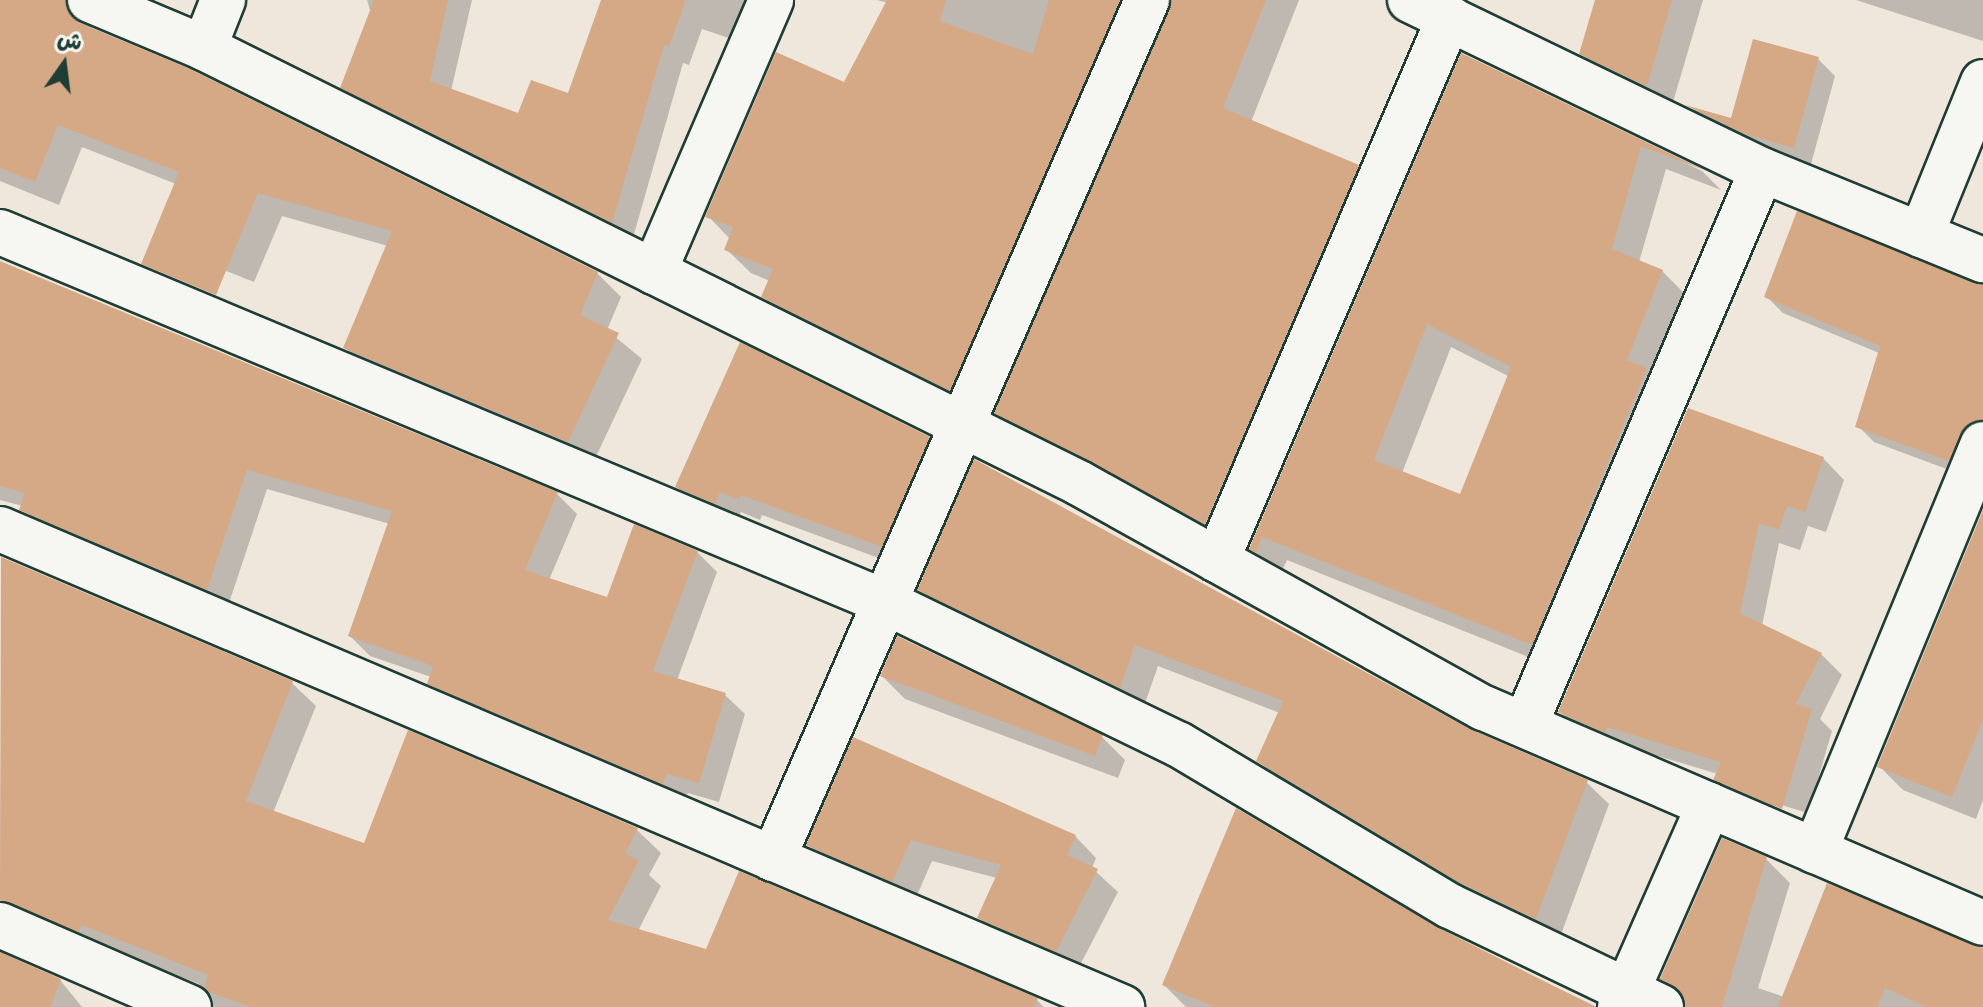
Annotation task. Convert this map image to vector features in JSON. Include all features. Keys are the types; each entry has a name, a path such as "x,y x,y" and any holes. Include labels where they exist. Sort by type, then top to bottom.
{"street":[{"path":"90,0 204,48 962,426 1217,560 1484,708 1983,923"},
{"path":"204,48 223,0"},
{"path":"654,272 771,0"},
{"path":"773,859 1147,0"},
{"path":"1410,0 1762,170 1983,260"},
{"path":"1217,560 1449,18"},
{"path":"1921,235 1983,82"},
{"path":"1525,725 1762,170"},
{"path":"0,232 885,602 1178,744 1450,906 1636,1002 1709,805"},
{"path":"1815,851 1983,444"},
{"path":"0,529 1122,1007"},
{"path":"0,925 189,1007"}],"building":[{"path":"0,0 66,0 70,14 80,23 188,68 598,272 580,315 619,333 568,442 343,348 392,231 258,193 216,295 141,264 179,172 58,125 35,182 0,168"},
{"path":"374,0 448,0 430,81 518,113 531,80 568,93 601,0 686,0 669,46 664,45 612,223 340,88"},
{"path":"887,0 946,0 940,21 1033,54 1049,0 1120,0 950,391 761,297 773,269 724,250 733,227 705,217 776,52 844,82"},
{"path":"1172,0 1266,0 1223,108 1359,165 1205,524 994,413"},
{"path":"1595,0 1672,0 1647,86 1579,54"},
{"path":"1753,39 1819,57 1794,148 1748,135 1685,105 1731,118"},
{"path":"1461,53 1704,170 1641,146 1612,249 1663,270 1627,360 1647,368 1532,645 1262,537 1256,553 1249,549","holes":["1427,324 1511,367 1460,494 1374,460"]},
{"path":"1797,211 1983,284 1983,420 1967,425 1949,461 1855,427 1880,346 1764,297"},
{"path":"0,261 558,492 525,570 607,597 634,524 698,551 653,671 726,693 699,783 667,774 662,784 427,684 433,666 348,636 392,511 247,470 207,590 19,510 25,493 0,486"},
{"path":"740,342 930,437 882,547 741,495 739,500 720,492 715,504 675,487"},
{"path":"1688,408 1824,457 1805,512 1787,506 1779,530 1759,523 1740,613 1822,653 1796,704 1812,709 1782,809 1713,780 1721,762 1607,727 1605,733 1558,712"},
{"path":"974,459 1472,730 1588,780 1536,919 1462,884 1256,761 1283,701 1135,645 1120,688 917,590"},
{"path":"1983,510 1983,719 1952,797 1877,767"},
{"path":"1,557 293,681 246,801 364,843 408,730 638,828 625,853 639,861 608,920 706,949 739,871 1038,998 1034,1007 251,1007 209,992 204,988 208,975 82,925 79,932 0,900"},
{"path":"897,636 1103,735 1095,756 880,676"},
{"path":"853,737 1076,835 1067,855 1098,869 1056,952 977,918 1001,865 911,840 892,882 806,845"},
{"path":"1236,808 1437,927 1595,1007 1215,1007 1162,985"},
{"path":"1722,838 1767,857 1722,1007 1686,1007 1681,992 1660,979"},
{"path":"1827,883 1983,948 1983,1007 1926,1007 1885,988 1877,1007 1778,1007"},
{"path":"0,952 61,979 50,1007 0,1007"}]}
